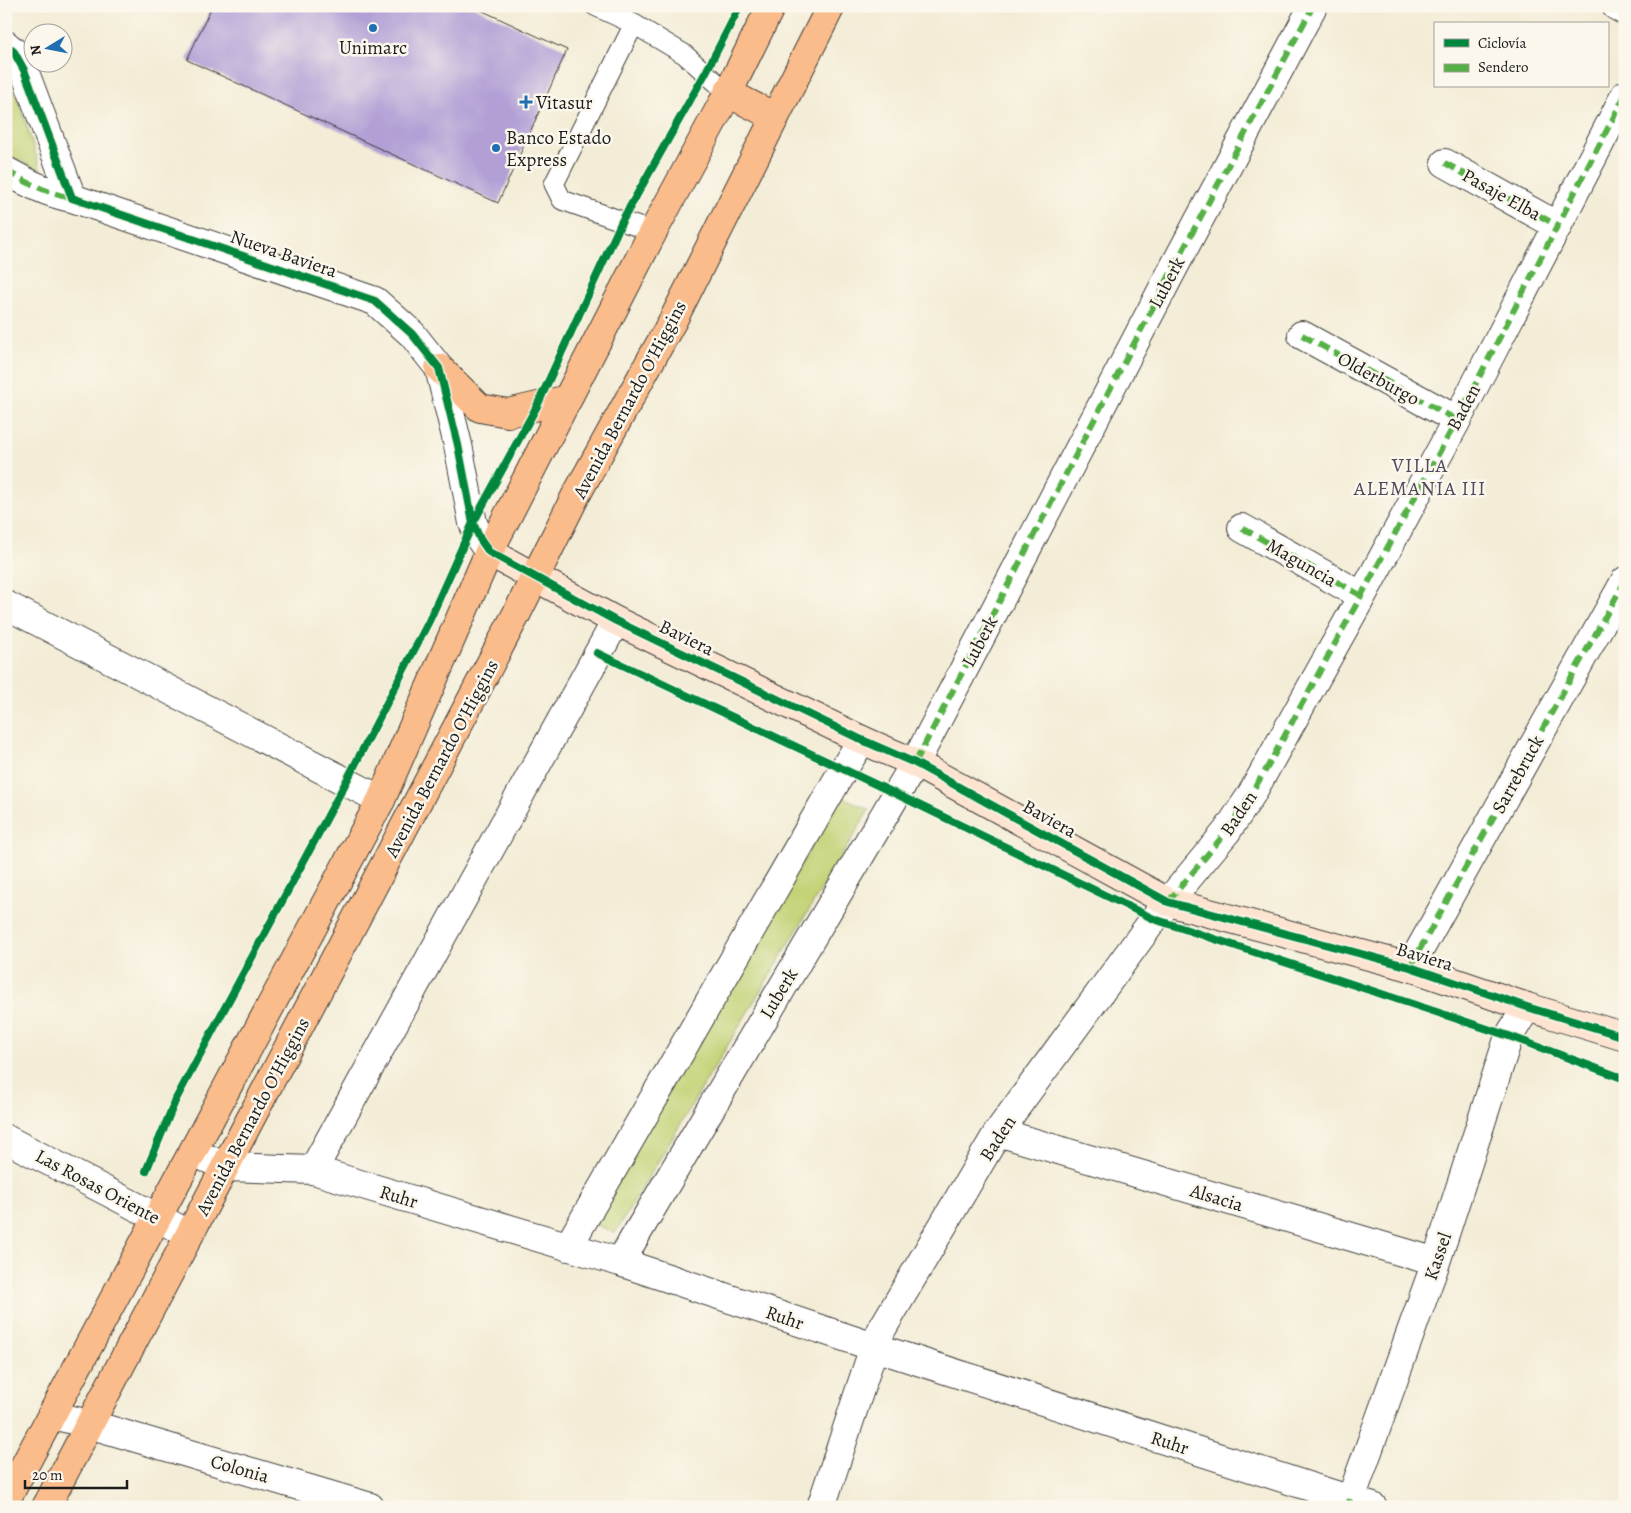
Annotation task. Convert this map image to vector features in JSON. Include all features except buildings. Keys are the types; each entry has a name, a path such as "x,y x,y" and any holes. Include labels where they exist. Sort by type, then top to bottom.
{"main road":[{"name":"Avenida Bernardo O'Higgins","path":"6,1500 381,800 489,552 653,232 728,93 771,6"},
{"name":"Avenida Bernardo O'Higgins","path":"46,1507 536,576 575,498 673,320 831,6"},
{"path":"728,93 775,117"},
{"path":"438,368 480,408 508,413 568,399"}],"street":[{"name":"Luberk","path":"620,1262 915,763 1174,267 1313,6"},
{"path":"1616,6 1625,11"},
{"path":"6,45 14,52 24,70 72,198"},
{"name":"Baden","path":"822,1507 874,1347 882,1329 998,1132 1154,919 1228,831 1251,795 1457,420 1625,95"},
{"name":"Pasaje Elba","path":"1445,163 1558,226"},
{"name":"Nueva Baviera","path":"6,171 54,195 72,198 375,301 412,334 438,368 458,445 473,523 480,539 489,552"},
{"name":"Olderburgo","path":"1302,336 1457,420"},
{"name":"Maguncia","path":"1242,528 1362,596"},
{"name":"Baviera","path":"489,552 616,621 862,740 915,763 1168,902 1410,967 1527,1007 1625,1037"},
{"name":"Sarrebruck","path":"1410,967 1625,581"},
{"path":"6,605 381,800"},
{"path":"313,1170 616,621"},
{"path":"568,1247 838,778 862,740"},
{"name":"Kassel","path":"1357,1504 1509,1036 1527,1007"},
{"name":"Alsacia","path":"998,1132 1436,1262"},
{"name":"Las Rosas Oriente","path":"6,1139 189,1234"},
{"name":"Ruhr","path":"193,1152 226,1167 313,1170 620,1262 874,1347 1357,1504"},
{"name":"Colonia","path":"52,1415 89,1424 370,1507"}],"lane":[{"path":"595,6 634,24 684,54 728,93"},
{"path":"634,24 554,184 562,200 653,232"}],"green space":[{"path":"6,71 10,74 41,171 6,154"},
{"path":"841,796 869,810 615,1233 591,1222"}],"marked path":[{"path":"915,763 1174,267 1313,6"},
{"path":"1168,902 1227,831 1267,768 1457,420 1625,95"},
{"path":"1445,163 1558,226"},
{"path":"6,171 46,190 72,198"},
{"path":"1302,335 1457,420"},
{"path":"1242,528 1362,596"},
{"path":"1410,967 1625,581"},
{"path":"1348,1507 1350,1499"}],"cycle path":[{"path":"146,1171 176,1099 346,782 429,621 473,523 537,406 622,221 706,72 740,6"},
{"path":"6,45 14,52 24,70 72,198 375,301 412,334 439,368 458,445 473,523 480,539 489,552 616,621 862,740 915,763 1168,902 1410,967 1527,1007 1625,1037"},
{"path":"597,653 896,794 1154,919 1509,1036 1625,1079"}],"place":[{"name":"Unimarc","path":"373,28"},
{"name":"Vitasur","path":"526,102"},
{"name":"Banco Estado Express","path":"496,148"}],"district":[{"name":"VILLA ALEMANIA III","path":"1420,476"}]}
